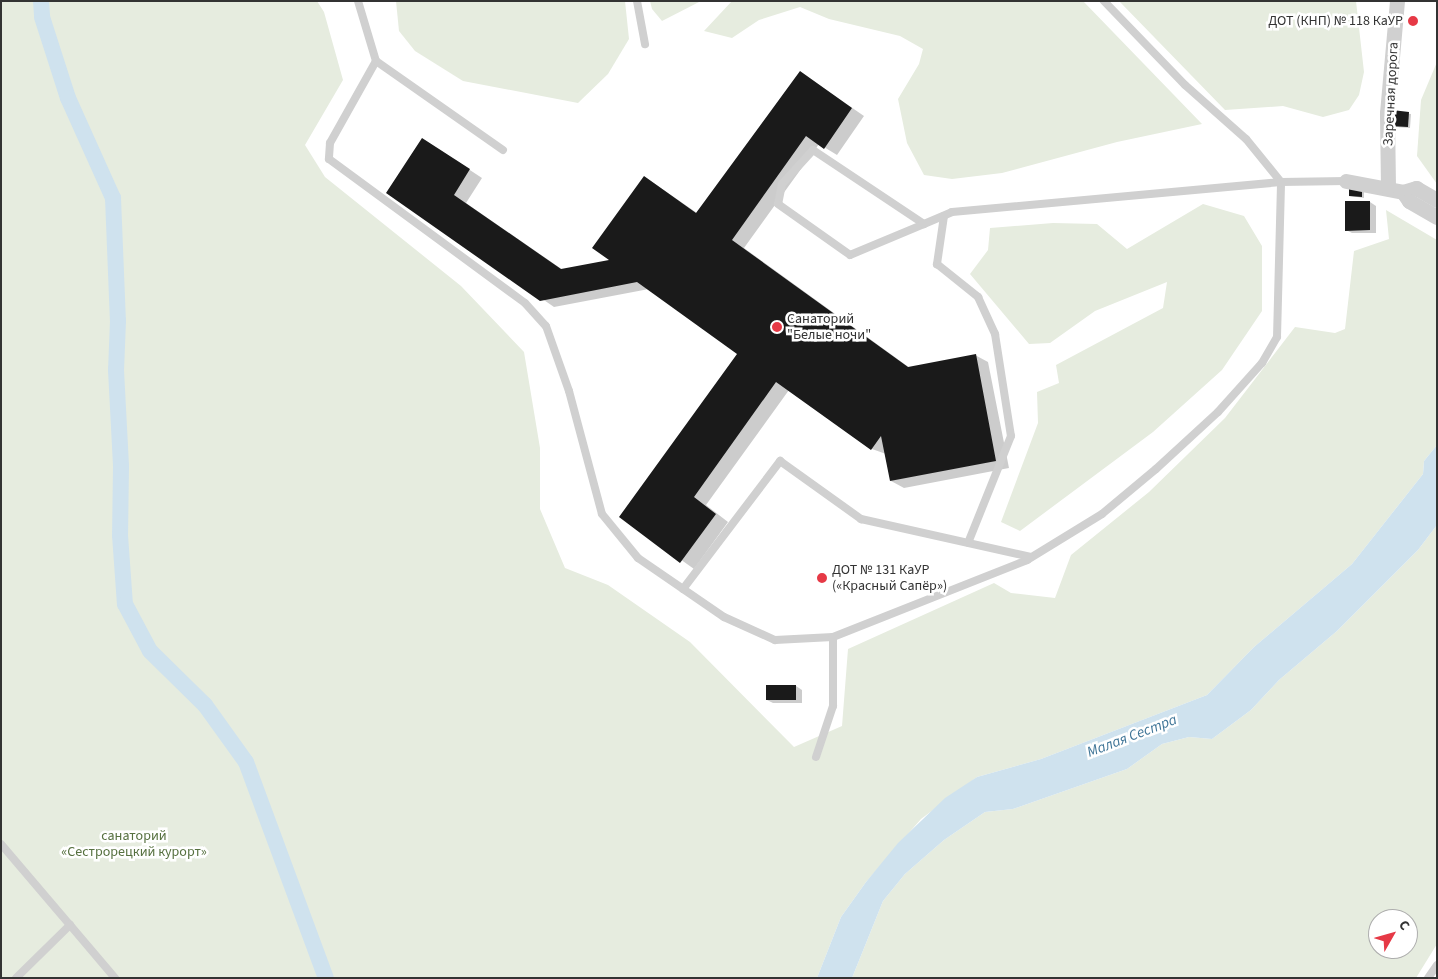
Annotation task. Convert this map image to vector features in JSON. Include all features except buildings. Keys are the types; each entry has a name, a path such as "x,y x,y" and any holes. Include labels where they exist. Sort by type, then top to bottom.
{"street":[{"name":"Заречная дорога","path":"1397,1 1387,114 1404,192"},
{"path":"1346,181 1437,200"},
{"path":"1404,192 1437,216"}],"lane":[{"path":"358,1 376,61 503,150"},
{"path":"637,1 645,44"},
{"path":"376,61 330,143 329,159 525,303 546,326 569,391 602,514 638,558 724,617 775,640 834,637 1031,557 1102,514 1156,470 1218,412 1262,363 1277,337 1282,182 1246,139 1185,85 1104,1"},
{"path":"924,224 813,150 782,184 778,204 850,255 944,216 962,211 1282,182 1346,181"},
{"path":"944,216 937,264 978,297 995,334 1011,436 968,543"},
{"path":"683,589 780,461 861,519 1031,557"},
{"path":"816,758 833,706 834,637"},
{"path":"1,844 115,978"},
{"path":"16,978 70,925"},
{"path":"1428,978 1437,964"}],"green space":[{"name":"санаторий «Сестрорецкий курорт»","path":"1,1 317,1 324,12 343,80 305,145 325,177 461,286 524,352 540,448 540,509 565,568 608,585 690,642 794,747 842,726 848,649 994,583 1011,593 1055,598 1071,555 1149,492 1225,418 1295,327 1335,333 1345,329 1354,251 1389,239 1386,210 1437,240 1437,445 1424,461 1423,474 1352,564 1254,647 1207,695 1041,759 977,777 921,819 866,882 841,917 817,978 1,978"},
{"path":"396,1 625,1 629,39 608,74 578,103 463,81 415,51 399,31"},
{"path":"650,1 701,1 662,21 652,9"},
{"path":"732,1 1083,1 1202,124 1117,142 1002,173 952,179 924,175 907,143 898,99 919,64 923,49 900,36 829,19 800,7 759,20 732,38 704,31"},
{"path":"1119,1 1356,1 1364,72 1359,95 1349,110 1323,117 1283,106 1225,110"},
{"path":"1437,62 1437,184 1417,156 1421,100"},
{"path":"1203,204 1244,216 1262,246 1262,311 1222,370 1153,432 1020,531 1001,522 1038,423 1037,392 1059,383 1056,365 1163,308 1167,282 1095,311 1050,343 1029,344 970,274 988,250 990,228 1053,223 1097,224 1127,249"},
{"path":"1437,525 1437,944 1416,978 852,978 883,901 905,874 944,840 985,812 1013,809 1127,769 1162,744 1189,737 1212,739 1251,710 1279,680 1337,631 1418,550"}],"water":[{"name":"Малая Сестра","path":"1437,445 1437,525 1418,550 1337,631 1279,680 1251,710 1212,739 1189,737 1162,744 1127,769 1013,809 985,812 944,840 905,874 883,901 852,978 817,978 841,917 866,882 898,843 945,798 977,777 1041,759 1207,695 1254,647 1352,564 1423,474 1424,461"}],"waterway":[{"path":"41,1 42,17 68,98 113,198 118,321 116,370 121,467 120,535 125,604 150,651 205,705 246,762 326,978"}],"place":[{"name":"ДОТ (КНП) № 118 КаУР","path":"1413,21"},
{"name":"Санаторий \"Белые ночи\"","path":"777,327"},
{"name":"ДОТ № 131 КаУР («Красный Сапёр»)","path":"822,578"}]}
